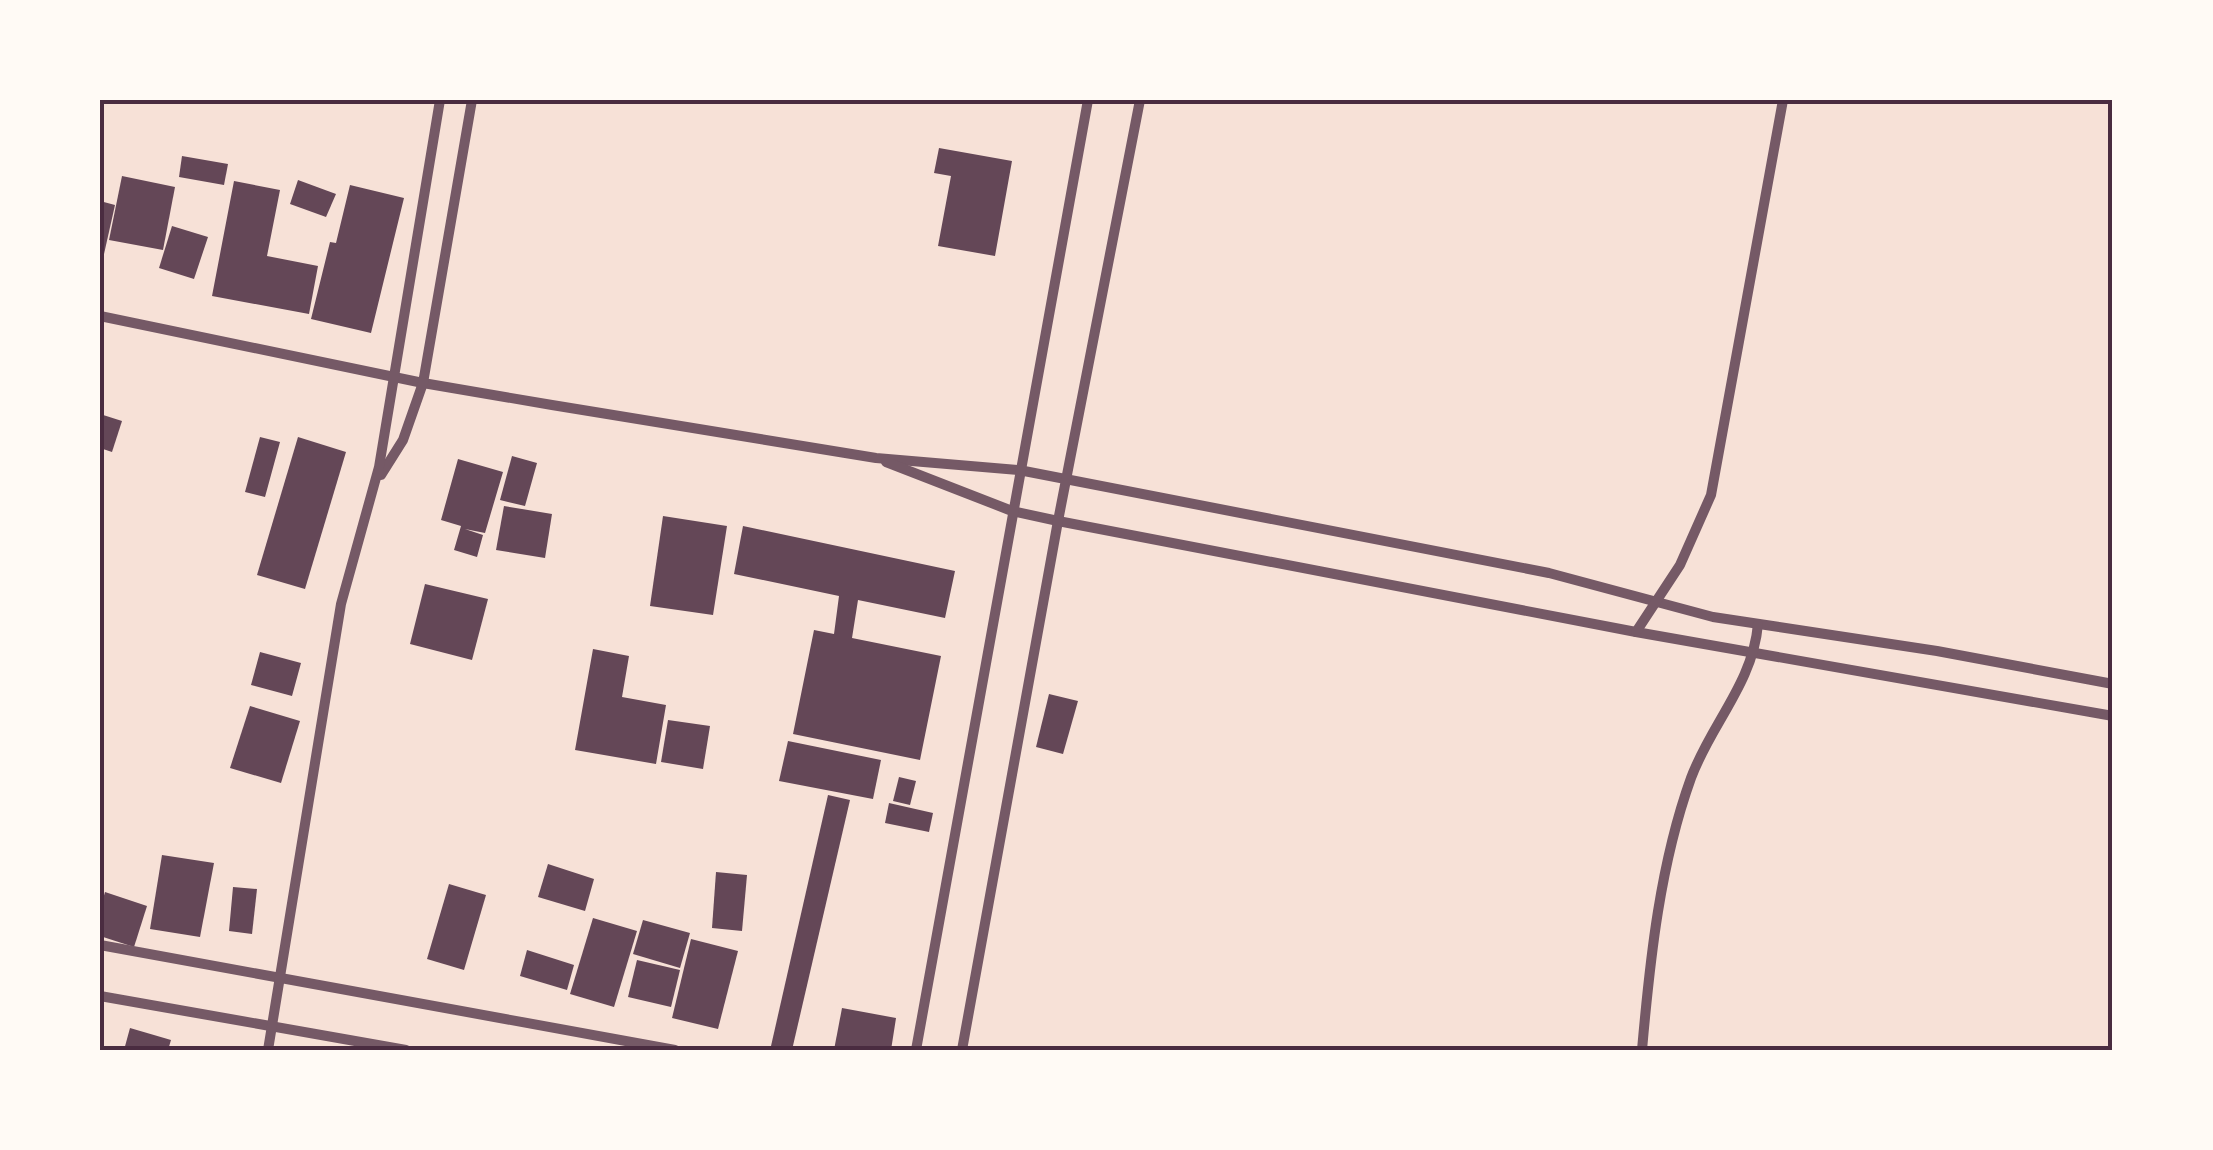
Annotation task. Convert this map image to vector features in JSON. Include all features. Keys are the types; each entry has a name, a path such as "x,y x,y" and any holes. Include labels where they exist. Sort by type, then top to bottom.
{"street":[{"path":"268,1050 341,604 373,488 396,378 440,100"},
{"path":"373,488 403,440 423,383 472,100"},
{"path":"916,1050 1088,100"},
{"path":"962,1050 1058,521 1140,100"},
{"path":"1636,632 1680,565 1711,495 1783,100"},
{"path":"100,316 423,383 876,458 1067,478 1549,573 1758,624 1937,651 2113,684"},
{"path":"876,458 1012,510 1058,521 1636,632 2113,716"},
{"path":"1642,1050 1670,841 1693,772 1756,651 1758,624"},
{"path":"100,945 675,1050"},
{"path":"100,996 406,1050"}],"building":[{"path":"939,148 1012,161 995,256 938,246 951,176 934,173"},
{"path":"182,156 228,164 224,185 179,177"},
{"path":"122,176 175,187 163,250 109,240"},
{"path":"298,180 336,194 326,217 290,204"},
{"path":"234,181 280,190 267,256 318,266 309,314 212,296"},
{"path":"350,185 404,198 371,333 311,319 330,242 336,243"},
{"path":"100,201 115,205 102,263 100,263"},
{"path":"172,226 208,237 194,279 159,268"},
{"path":"100,414 122,421 112,452 100,448"},
{"path":"260,437 280,442 265,497 245,492"},
{"path":"298,437 346,452 305,589 257,575"},
{"path":"512,456 537,463 525,506 500,500"},
{"path":"458,459 503,472 485,533 465,529 483,535 477,557 454,550 461,526 441,520"},
{"path":"504,506 552,514 545,558 496,550"},
{"path":"663,516 727,526 713,615 650,606"},
{"path":"743,526 955,571 945,618 858,600 852,638 941,656 920,760 793,734 814,630 834,634 839,596 734,574"},
{"path":"425,584 488,599 472,660 410,644"},
{"path":"593,649 629,656 622,697 666,705 656,764 575,750"},
{"path":"260,652 301,663 292,696 251,685"},
{"path":"1049,694 1078,701 1063,754 1036,747"},
{"path":"250,706 300,721 281,783 230,768"},
{"path":"668,720 710,726 703,769 661,762"},
{"path":"788,741 881,760 873,799 779,781"},
{"path":"899,777 916,781 910,805 893,801"},
{"path":"828,795 850,800 792,1050 787,1050 771,1046"},
{"path":"889,803 933,813 929,832 885,823"},
{"path":"162,855 214,863 200,937 150,929"},
{"path":"548,864 594,879 585,911 538,897"},
{"path":"716,872 747,875 742,931 712,928"},
{"path":"449,884 486,895 464,970 427,959"},
{"path":"233,887 257,889 252,934 229,931"},
{"path":"105,892 147,906 134,947 100,936 100,909"},
{"path":"593,918 637,931 614,1007 570,994"},
{"path":"643,920 690,933 680,968 633,954"},
{"path":"691,939 738,951 718,1029 672,1018"},
{"path":"527,950 574,965 567,990 520,976"},
{"path":"637,960 680,970 671,1007 628,997"},
{"path":"842,1008 896,1018 891,1050 834,1050"},
{"path":"130,1028 171,1040 168,1050 124,1050"}]}
